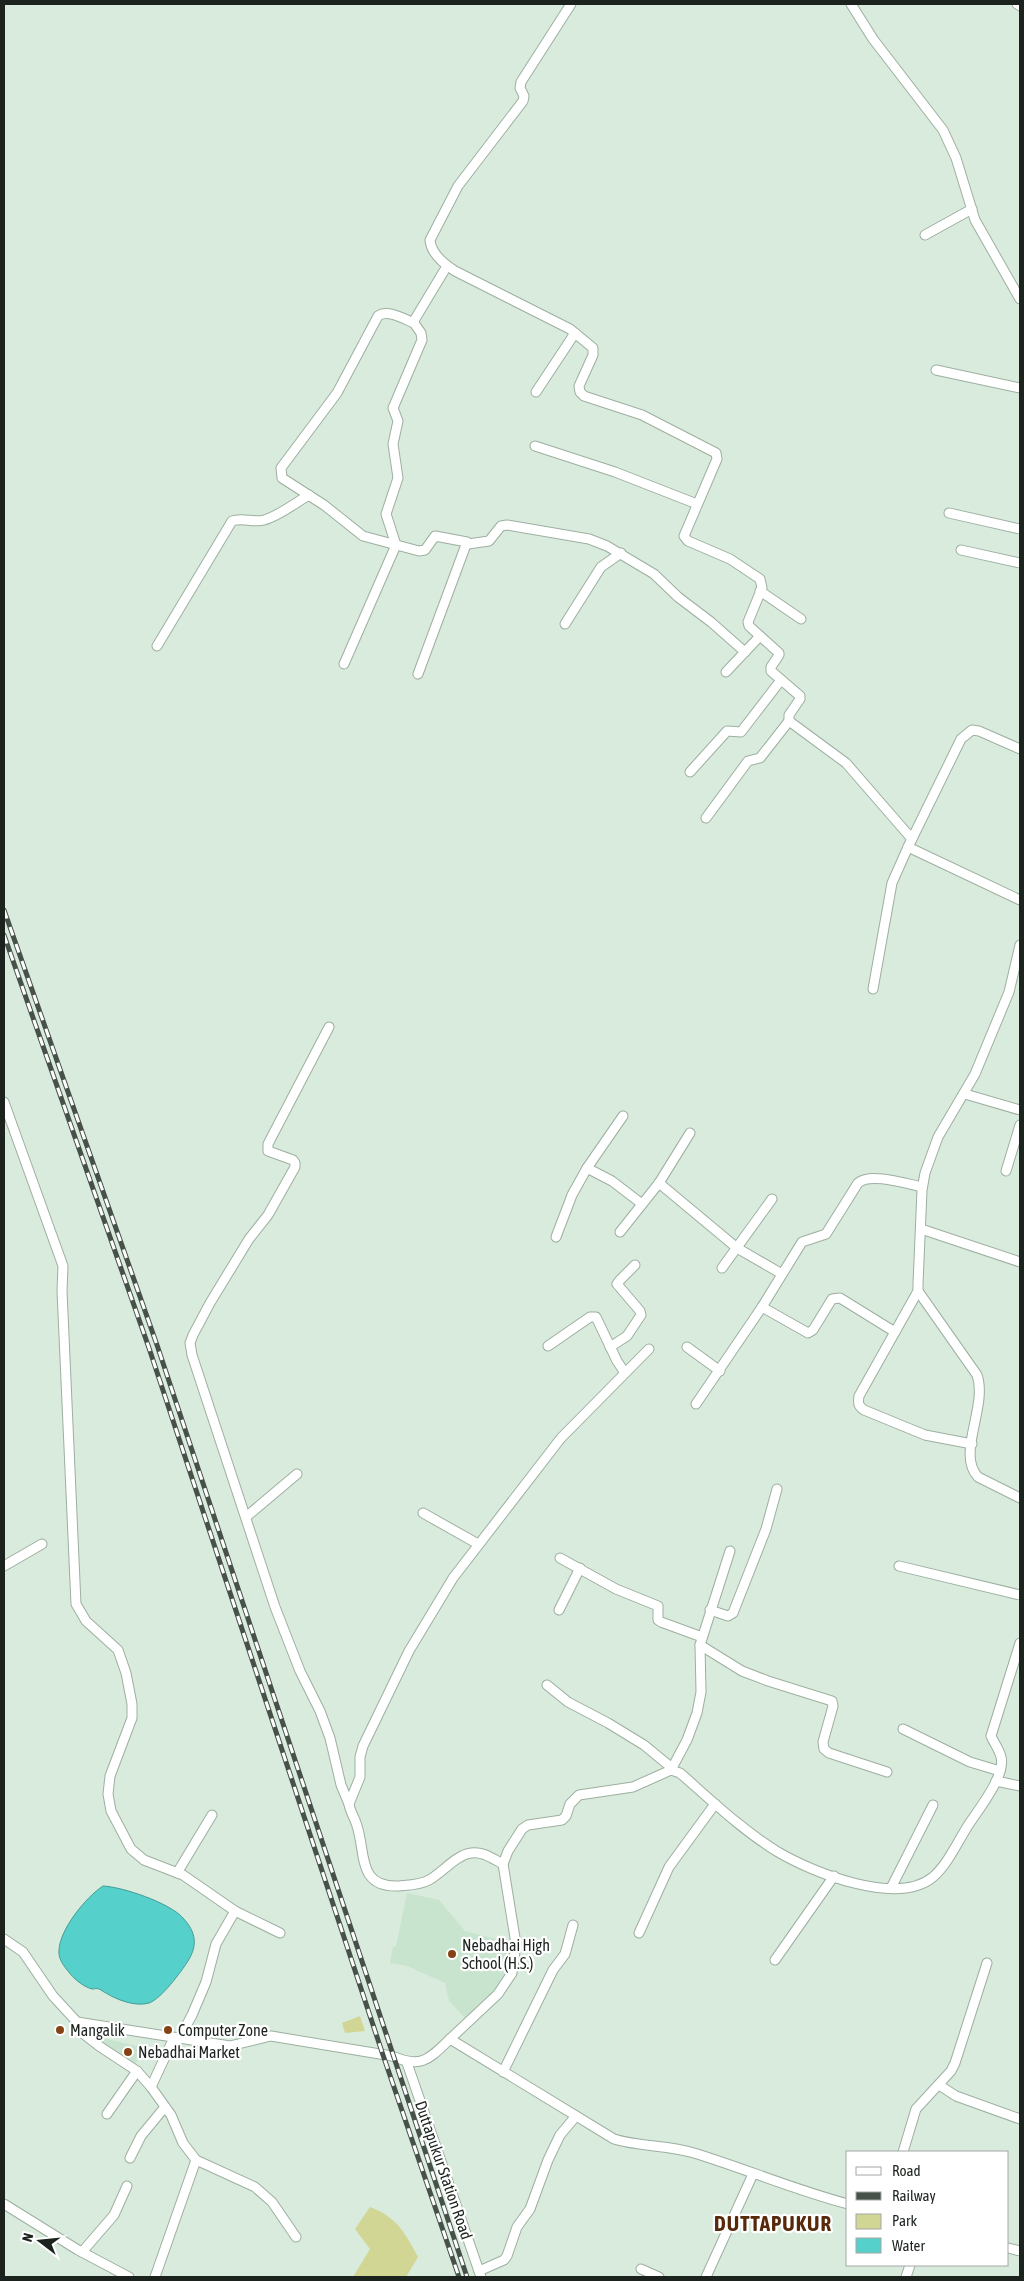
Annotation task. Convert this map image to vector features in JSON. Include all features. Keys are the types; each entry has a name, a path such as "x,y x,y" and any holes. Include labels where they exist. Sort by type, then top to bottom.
{"street":[{"path":"571,4 521,82 520,88 524,96 523,101 458,186 430,240 432,248 447,266 575,333 592,348 593,352 580,380 580,392 584,396 642,415 716,453 718,459 684,536 688,541 730,559 760,579 760,591 748,622 760,636 779,652 770,669 800,696 800,699 789,716 789,721 760,758 748,761 706,818"},
{"path":"851,4 877,45 943,130 954,151 972,209 984,237 1020,299"},
{"path":"925,234 972,209"},
{"path":"414,323 447,266"},
{"path":"344,664 396,545 386,514 398,478 394,448 398,422 393,408 422,340 422,333 414,323 389,313 382,313 378,316 337,393 282,468 282,478 324,505 359,534 396,545 420,551 425,550 433,538 438,535 465,541 468,544 489,541 501,526 507,525 589,539 620,553 654,574 678,597 711,622 745,652"},
{"path":"536,392 575,333"},
{"path":"936,370 1020,388"},
{"path":"535,446 615,472 697,504"},
{"path":"157,646 232,522 236,520 258,521 269,518 309,496"},
{"path":"949,513 1020,529"},
{"path":"418,674 468,544"},
{"path":"961,550 1020,562"},
{"path":"565,624 601,567 620,553"},
{"path":"760,591 801,619"},
{"path":"726,672 760,636"},
{"path":"690,772 728,731 741,732 782,680"},
{"path":"789,721 851,768 910,843 1020,900"},
{"path":"873,989 892,884 910,843 966,734 972,730 979,731 1020,749"},
{"path":"972,1444 925,1435 860,1408 859,1396 918,1291 922,1187 930,1156 938,1137 965,1094 975,1074 1009,992 1020,945"},
{"path":"328,1026 268,1144 268,1151 292,1160 295,1163 295,1167 268,1215 249,1238 210,1303 190,1343 192,1355 275,1607 300,1671 320,1711 330,1738 337,1772 357,1826 363,1860 369,1876 376,1882 386,1886 414,1885 428,1880 468,1853 478,1853 503,1864"},
{"path":"965,1094 1020,1110"},
{"path":"4,1102 63,1266 62,1291 76,1604 86,1621 118,1650 126,1673 132,1704 132,1718 110,1776 109,1802 111,1810 131,1848 144,1860 183,1875 235,1911 280,1933"},
{"path":"556,1238 572,1195 587,1168 623,1116"},
{"path":"1006,1172 1020,1125"},
{"path":"620,1232 659,1182 690,1133"},
{"path":"587,1168 612,1181 642,1204"},
{"path":"696,1404 762,1307 802,1242 826,1234 861,1180 890,1180 922,1187"},
{"path":"659,1182 737,1248 782,1274"},
{"path":"722,1268 772,1198"},
{"path":"921,1229 1020,1262"},
{"path":"610,1347 628,1336 641,1315 618,1284 636,1265"},
{"path":"918,1291 977,1375 981,1388 969,1456 973,1472 978,1477 1020,1498"},
{"path":"762,1307 808,1333 813,1330 832,1299 840,1298 895,1332"},
{"path":"548,1346 590,1317 596,1317 625,1373"},
{"path":"687,1347 720,1371"},
{"path":"349,1804 360,1776 361,1751 409,1652 440,1599 478,1544 561,1438 649,1349"},
{"path":"246,1517 297,1474"},
{"path":"710,1610 728,1616 733,1613 766,1529 777,1489"},
{"path":"423,1513 478,1544"},
{"path":"4,1566 42,1544"},
{"path":"77,2022 93,2022 179,2039 190,2038 230,2046 271,2036 392,2056 407,2063 430,2059 498,1994 512,1973 516,1944 503,1864 508,1851 522,1829 534,1822 562,1820 566,1816 570,1804 579,1794 633,1787 672,1769 690,1733 697,1713 701,1692 701,1641 730,1551"},
{"path":"560,1558 616,1589 658,1606 658,1620 701,1641 742,1671 832,1701 833,1706 823,1742 824,1749 829,1753 886,1772"},
{"path":"899,1566 1020,1595"},
{"path":"559,1610 580,1568"},
{"path":"547,1685 568,1702 608,1722 644,1745 745,1829 778,1852 834,1876 873,1887 908,1887 932,1877 945,1862 996,1781 1000,1771 1001,1755 991,1736 1020,1643"},
{"path":"903,1728 970,1762 1000,1771"},
{"path":"996,1781 1020,1786"},
{"path":"639,1933 669,1867 715,1804"},
{"path":"891,1888 933,1805"},
{"path":"177,1873 212,1815"},
{"path":"775,1960 834,1876"},
{"path":"152,2087 171,2044 179,2039 192,2015 206,1982 216,1944 235,1911"},
{"path":"502,2072 553,1970 565,1954 573,1925"},
{"path":"4,1940 23,1952 53,1996 77,2022 81,2032 137,2071 152,2087 172,2115 182,2143 196,2160 256,2187 272,2202 296,2237"},
{"path":"903,2151 916,2109 951,2071 955,2063 987,1963"},
{"path":"450,2040 614,2139 634,2145 692,2153 846,2203"},
{"name":"Duttapukur Station Road","path":"407,2063 480,2274"},
{"path":"107,2114 137,2071"},
{"path":"939,2085 956,2096 1020,2119"},
{"path":"130,2158 141,2136 165,2107"},
{"path":"480,2274 504,2260 507,2256 517,2227 530,2209 548,2160 560,2135 576,2116"},
{"path":"155,2277 196,2160"},
{"path":"706,2277 753,2174"},
{"path":"82,2252 114,2215 127,2186"},
{"path":"4,2204 82,2252 129,2277"},
{"path":"641,2269 659,2277"}],"shaded area":[{"name":"Nebadhai High School (H.S.)","path":"407,1893 439,1900 465,1931 511,1943 512,1962 506,1978 467,2020 449,2001 445,1983 407,1966 390,1963 393,1947 396,1946"},
{"name":"Nebadhai Market","path":"91,2035 136,2046 137,2044 147,2048 134,2066"}],"green space":[{"path":"360,2016 365,2031 345,2033 342,2023"},
{"path":"370,2207 394,2221 404,2233 418,2257 406,2277 353,2277 370,2249 355,2229"}],"water":[{"path":"103,1886 134,1893 168,1907 177,1912 191,1928 194,1944 188,1961 165,1991 149,2003 127,2002 100,1989 92,1989 85,1986 72,1976 60,1959 60,1942 69,1923 89,1898"}],"railway":[{"path":"4,910 157,1345 467,2277"},
{"path":"4,935 149,1348 383,2055 459,2277"}],"place":[{"name":"Nebadhai High School (H.S.)","path":"452,1954"},
{"name":"Mangalik","path":"60,2030"},
{"name":"Computer Zone","path":"168,2030"},
{"name":"Nebadhai Market","path":"128,2052"}],"district":[{"name":"DUTTAPUKUR","path":"773,2224"}]}
